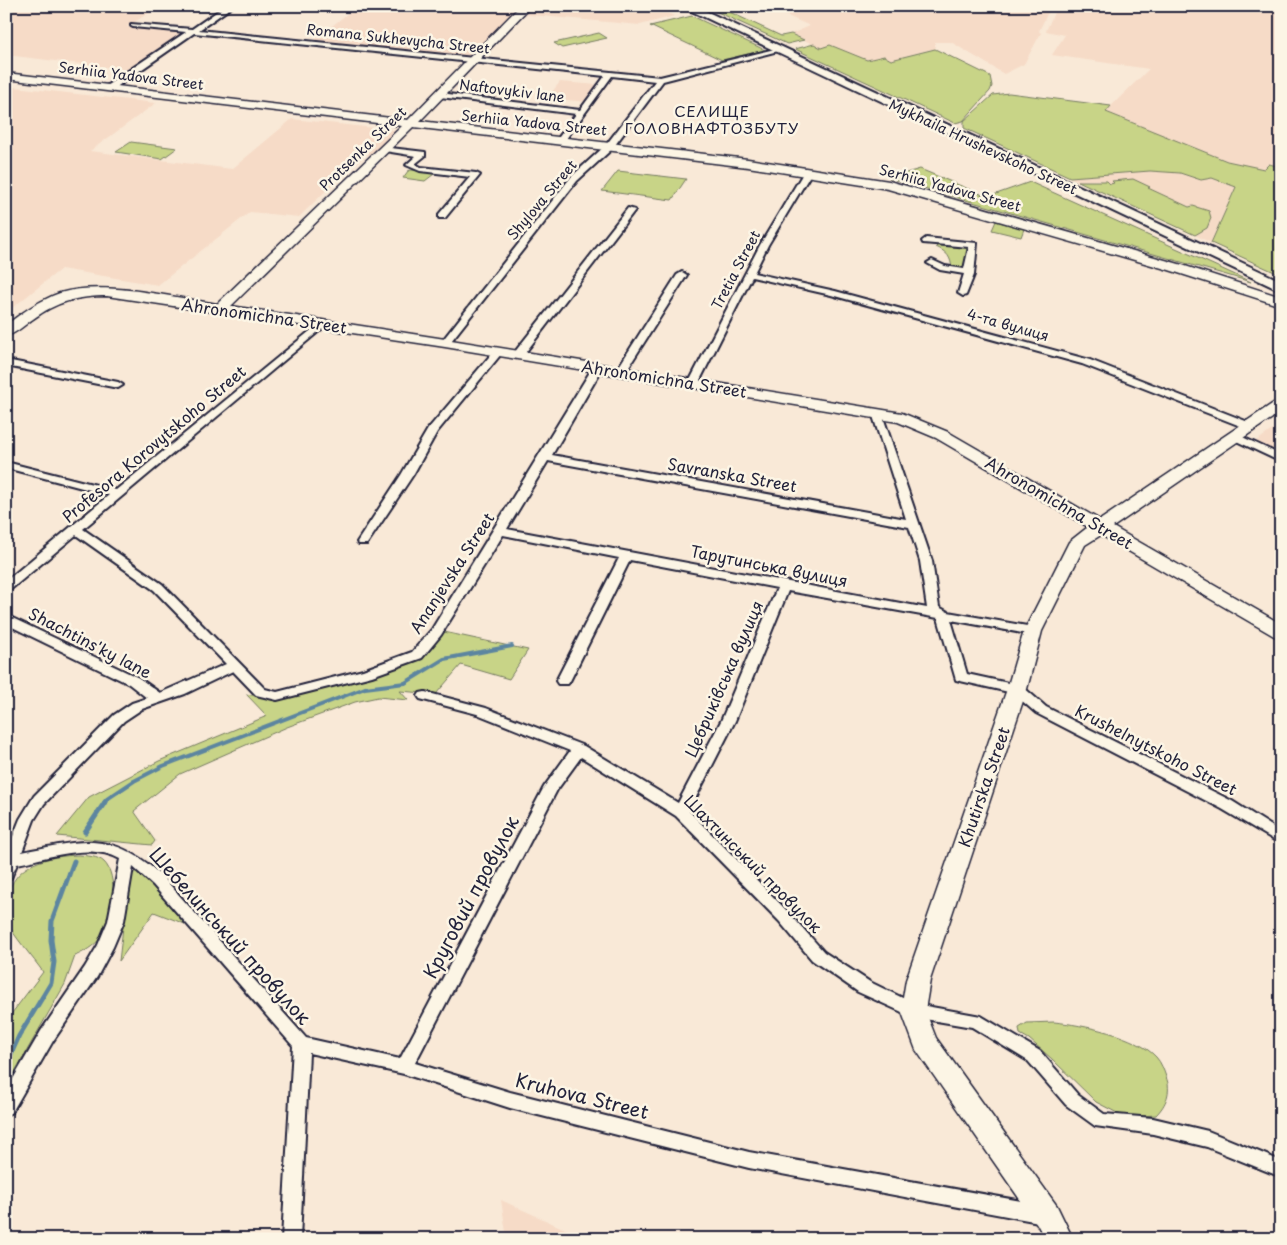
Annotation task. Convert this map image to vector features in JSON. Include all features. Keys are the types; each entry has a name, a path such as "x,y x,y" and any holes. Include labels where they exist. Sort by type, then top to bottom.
{"main road":[{"name":"Mykhaila Hrushevskoho Street","path":"686,6 1281,287"}],"street":[{"path":"110,88 230,6"},
{"name":"Protsenka Street","path":"220,310 440,95 526,6"},
{"name":"Romana Sukhevycha Street","path":"133,25 660,79"},
{"path":"660,79 779,50"},
{"name":"Naftovykiv lane","path":"560,141 610,74"},
{"name":"Serhiia Yadova Street","path":"6,76 609,147 808,172 889,185 1246,289 1281,302"},
{"name":"Shylova Street","path":"445,343 574,178 609,147 660,79"},
{"name":"Naftovykiv lane","path":"440,95 582,112"},
{"path":"385,149 422,154 410,165 420,169 476,175 442,216"},
{"name":"Tretia Street","path":"692,384 749,274 808,172"},
{"path":"518,355 630,210"},
{"path":"926,241 974,245 969,275 963,292"},
{"path":"932,263 943,268 968,272"},
{"name":"4-та вулиця","path":"749,274 832,293 1086,362 1244,432 1281,459"},
{"path":"621,371 682,275"},
{"name":"Ahronomichna Street","path":"6,332 52,301 78,292 106,292 445,343 497,353 621,371 877,413 916,423 942,434 1281,632"},
{"name":"Profesora Korovytskoho Street","path":"6,587 321,325"},
{"path":"363,542 432,431 497,353"},
{"path":"6,363 118,386"},
{"name":"Ananjevska Street","path":"235,665 261,692 276,696 367,673 417,655 437,632 597,369"},
{"name":"Khutirska Street","path":"1059,1239 1046,1215 925,1043 913,1010 918,980 1017,690 1032,632 1078,542 1244,432 1281,405"},
{"path":"877,413 926,561 933,609 943,614 961,677 1017,690"},
{"name":"Savranska Street","path":"545,457 914,524"},
{"path":"6,465 118,494"},
{"path":"76,530 158,587 235,665"},
{"name":"Тарутинська вулиця","path":"500,531 1032,632"},
{"path":"563,681 626,556"},
{"name":"Цебриківська вулиця","path":"681,812 728,721 784,586"},
{"name":"Shachtins'ky lane","path":"6,619 134,681 157,698"},
{"name":"Шебелинський провулок","path":"8,865 27,819 45,792 119,718 138,706 180,691 235,665"},
{"name":"Krushelnytskoho Street","path":"1017,690 1041,710 1226,805 1281,839"},
{"name":"Шахтинський провулок","path":"425,696 480,711 579,749 681,812 784,917 818,956 864,987 913,1010 975,1021 1034,1056 1072,1100 1101,1121 1153,1126 1208,1139 1281,1169"},
{"name":"Круговий провулок","path":"404,1067 550,787 579,749"},
{"name":"Шебелинський провулок","path":"8,865 58,849 85,845 110,848 144,865 301,1044"},
{"path":"6,1107 47,1036 91,972 105,947 116,921 128,856"},
{"path":"292,1239 301,1044"},
{"name":"Kruhova Street","path":"301,1044 404,1067 510,1100 749,1160 1046,1215"}],"shaded area":[{"path":"6,6 159,6 127,27 184,33 131,70 6,55"},
{"path":"357,6 524,6 475,59 312,42"},
{"path":"528,6 654,6 674,16 640,25 520,14"},
{"path":"765,6 1051,6 1039,31 1041,33 1024,64 1004,74 951,42 935,42 935,49 891,60 884,56 867,60 830,45 821,48 791,34 810,26"},
{"path":"1057,6 1281,6 1281,167 1269,164 1264,169 1227,161 1105,112 1149,69 1052,55 1065,35 1046,31"},
{"path":"560,82 599,85 587,102 547,98"},
{"path":"6,86 156,103 90,151 232,169 292,119 402,131 375,156 366,154 299,217 250,212 158,285 61,269 6,313"},
{"path":"1150,171 1180,173 1201,180 1212,178 1236,187 1211,243 1195,235 1207,228 1193,206 1189,207 1147,188 1149,187 1110,184 1107,181 1078,181 1070,177"},
{"path":"1281,424 1281,454 1255,442"},
{"path":"501,1200 587,1239 507,1239"}],"green space":[{"path":"721,8 781,36 791,34 804,40 787,44 713,10"},
{"path":"692,16 765,50 722,60 650,26"},
{"path":"599,33 607,38 562,48 554,43"},
{"path":"814,44 821,48 830,45 867,60 884,56 891,60 935,49 990,76 992,86 990,91 963,121 955,123 795,49"},
{"path":"1009,93 1111,106 1106,112 1227,161 1264,169 1269,164 1281,167 1281,275 1211,243 1236,187 1212,178 1201,180 1180,173 1150,171 1070,177 964,128 964,121 993,95"},
{"path":"131,142 177,148 162,159 116,152"},
{"path":"920,169 988,197 1030,182 1251,282 889,178"},
{"path":"411,170 432,172 434,174 425,181 403,178"},
{"path":"618,171 686,179 672,200 602,191"},
{"path":"1133,179 1189,207 1193,206 1209,211 1211,218 1207,228 1195,235 1078,181 1107,181 1110,184 1114,183 1112,181"},
{"path":"996,221 1024,229 1021,237 992,230"},
{"path":"939,244 974,248 969,270 952,269 948,255 936,247"},
{"path":"444,632 528,650 509,679 461,665 436,694 400,691 408,700 378,697 355,702 287,727 180,774 134,811 155,841 152,845 57,836 89,797 159,761 267,716 246,694 280,700 367,676 420,658"},
{"path":"79,855 99,859 108,868 113,886 111,917 102,936 88,949 75,956 65,984 6,1087 6,1021 43,972 7,922 7,899 16,877 24,870 44,860"},
{"path":"138,870 185,924 154,912 119,961 129,877"},
{"path":"1054,1022 1108,1032 1147,1049 1159,1061 1168,1082 1167,1098 1160,1111 1156,1115 1125,1117 1096,1102 1052,1059 1029,1039 1020,1034 1019,1028 1027,1023"}],"waterway":[{"path":"104,803 134,781 163,766 365,688 405,683 444,659 512,646"},
{"path":"85,832 105,802"},
{"path":"6,1065 19,1036 51,983 54,962 51,940 52,921 74,861"}],"district":[{"name":"СЕЛИЩЕ ГОЛОВНАФТОЗБУТУ","path":"712,120"}]}
